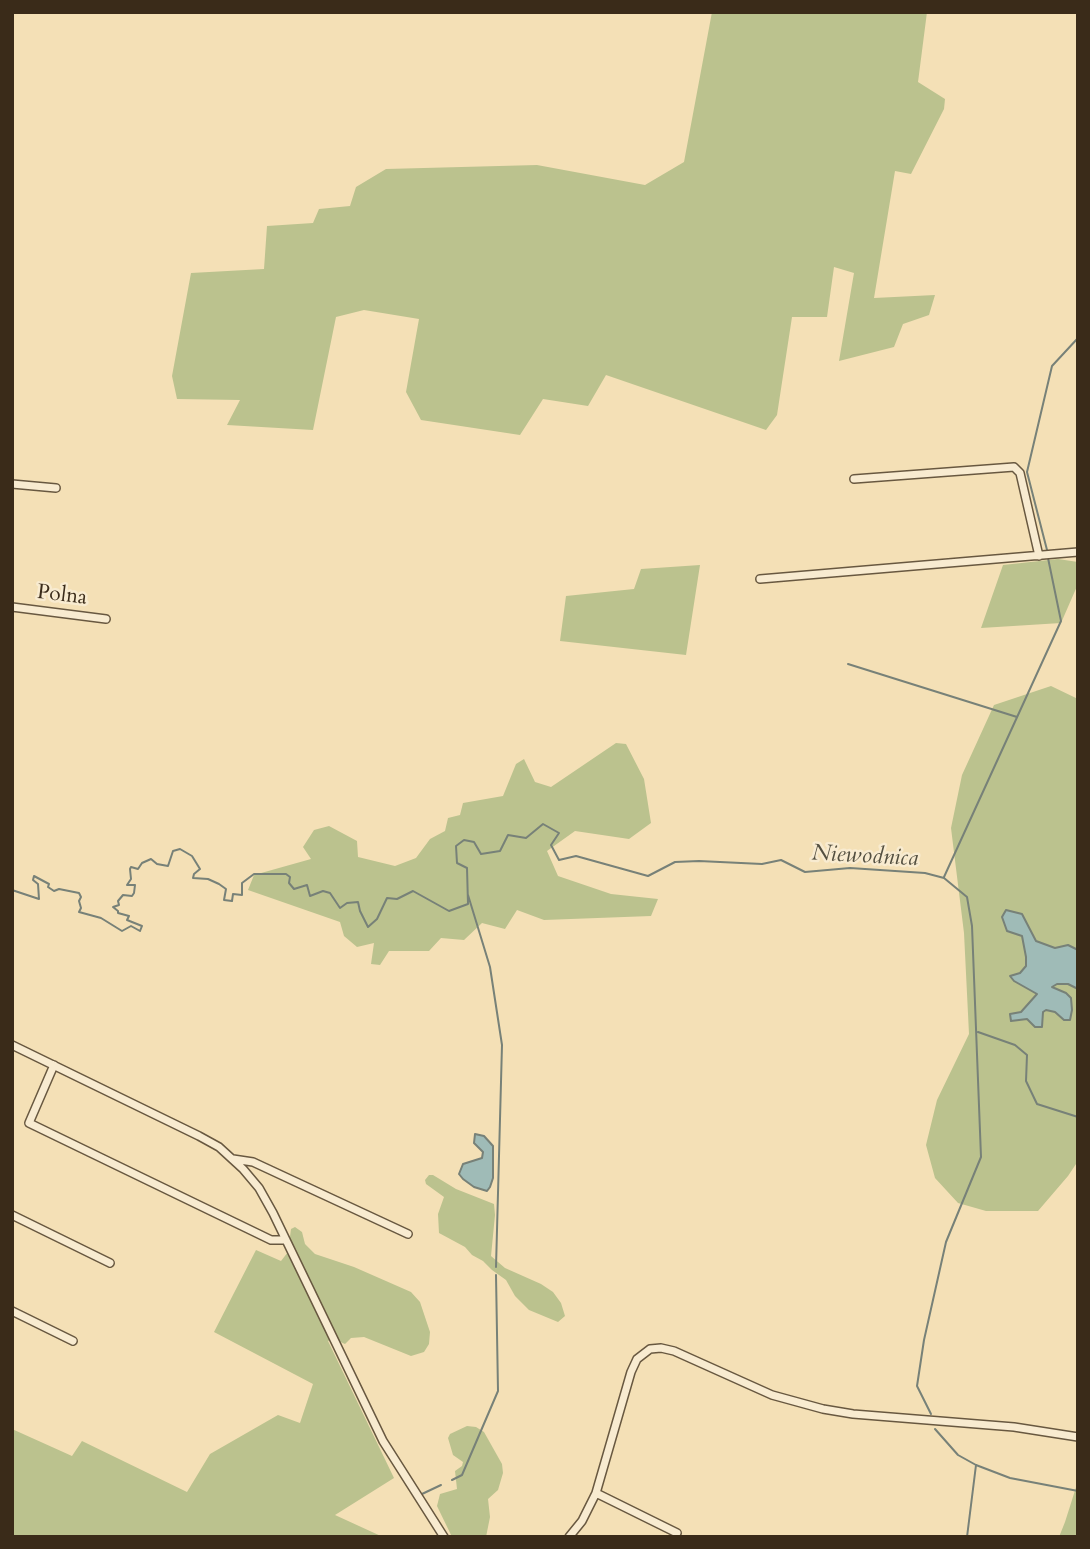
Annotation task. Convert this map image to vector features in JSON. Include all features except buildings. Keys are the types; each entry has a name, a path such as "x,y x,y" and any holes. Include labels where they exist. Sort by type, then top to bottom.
{"street":[{"path":"853,479 1014,467 1020,472 1039,556"},
{"path":"12,484 56,488"},
{"path":"760,579 1078,552"},
{"name":"Polna","path":"12,607 106,619"},
{"path":"12,1045 199,1136 233,1159 259,1188 383,1441 444,1537"},
{"path":"54,1065 29,1123 271,1240 286,1240"},
{"path":"233,1159 253,1162 408,1234"},
{"path":"12,1215 110,1263"},
{"path":"12,1311 73,1341"},
{"path":"569,1537 582,1521 596,1493 631,1372 637,1359 650,1349 674,1351 772,1395 823,1409 853,1414 1014,1427 1078,1437"},
{"path":"596,1493 677,1533"}],"green space":[{"path":"712,12 927,12 918,82 945,99 944,109 911,174 895,171 874,298 935,295 929,315 903,324 894,347 839,361 854,273 834,267 827,317 792,317 777,415 766,430 606,375 588,406 543,399 520,435 421,420 406,392 419,319 364,310 336,317 313,430 227,425 240,400 177,399 172,376 191,273 264,269 267,226 313,223 319,209 350,206 356,187 386,169 537,165 645,185 684,162"},
{"path":"1058,559 1078,562 1078,584 1061,623 981,628 1003,565"},
{"path":"700,565 686,655 560,641 566,596 634,589 641,569"},
{"path":"1051,686 1078,699 1078,1161 1038,1211 986,1211 958,1203 935,1178 926,1145 937,1100 969,1034 964,933 951,828 962,775 994,705"},
{"path":"616,743 626,744 644,779 651,823 629,839 575,831 547,851 558,876 611,894 658,899 651,916 544,920 517,910 505,929 482,923 464,940 441,938 429,951 389,951 380,965 371,964 374,943 357,947 344,936 340,922 248,890 254,875 311,859 303,847 314,830 329,826 357,841 358,857 395,866 416,858 430,839 445,831 448,818 460,815 463,803 503,796 516,764 524,759 535,782 551,787"},
{"path":"429,1175 494,1204 491,1256 505,1268 553,1292 561,1303 565,1316 558,1322 529,1310 515,1296 506,1280 465,1247 439,1233 438,1214 444,1197 426,1184 425,1180"},
{"path":"295,1227 302,1232 305,1244 315,1254 354,1267 411,1292 420,1302 430,1332 429,1344 424,1352 411,1356 364,1337 351,1338 345,1344 336,1340 328,1341 394,1478 335,1515 383,1537 12,1537 12,1429 72,1456 82,1441 187,1492 210,1454 278,1415 300,1423 313,1384 214,1332 256,1250 281,1261 288,1252 291,1229"},
{"path":"467,1426 484,1432 502,1464 503,1473 498,1490 488,1499 490,1517 486,1537 452,1537 437,1506 440,1494 457,1489 455,1471 463,1462 453,1455 448,1438 450,1434"},
{"path":"1078,1481 1078,1537 1059,1537 1065,1522"}],"water":[{"path":"1006,910 1022,914 1036,941 1055,948 1068,945 1078,950 1078,989 1068,984 1052,987 1071,998 1070,1020 1064,1020 1055,1012 1046,1010 1043,1012 1042,1027 1035,1027 1027,1019 1011,1021 1010,1014 1021,1012 1037,994 1010,976 1020,973 1026,966 1026,957 1022,936 1007,931 1002,917"},
{"path":"475,1134 484,1136 493,1146 493,1178 487,1191 474,1187 459,1174 463,1164 482,1158 483,1152 474,1143"}],"waterway":[{"path":"1047,550 1027,472 1052,366 1078,338"},
{"path":"944,877 1061,621 1048,558"},
{"path":"848,664 1017,717"},
{"name":"Niewodnica","path":"12,890 39,899 38,884 33,880 34,876 49,884 48,887 54,891 59,889 79,893 79,912 101,918 122,931 131,926 140,931 142,926 127,920 129,916 118,913 113,907 119,905 118,901 123,895 132,896 134,893 135,885 127,885 131,879 130,869 138,869 142,863 151,859 157,864 168,866 173,851 180,849 192,856 200,869 193,878 208,879 219,884 226,889 224,900 232,901 233,894 242,895 242,883 254,874 286,874 290,877 289,883 294,889 307,885 310,896 323,891 330,893 340,908 347,903 358,902 368,927 377,919 387,898 397,899 413,891 449,911 468,904 467,868 457,863 456,846 464,840 474,842 481,854 500,851 508,835 526,838 543,824 559,833 551,845 559,860 576,856 648,876 675,862 762,864 781,860 805,872 850,868 925,873 944,878 967,897 972,926 981,1157 946,1242 924,1340 917,1386 931,1414"},
{"path":"468,895 490,967 502,1045 496,1267"},
{"path":"978,1032 1015,1045 1027,1055 1026,1081 1037,1104 1078,1117"},
{"path":"452,1480 462,1475 498,1391 496,1275"},
{"name":"Niewodnica","path":"935,1429 958,1455 976,1465 1010,1478 1078,1491"},
{"path":"967,1537 976,1465"},
{"path":"422,1494 441,1485"}]}
